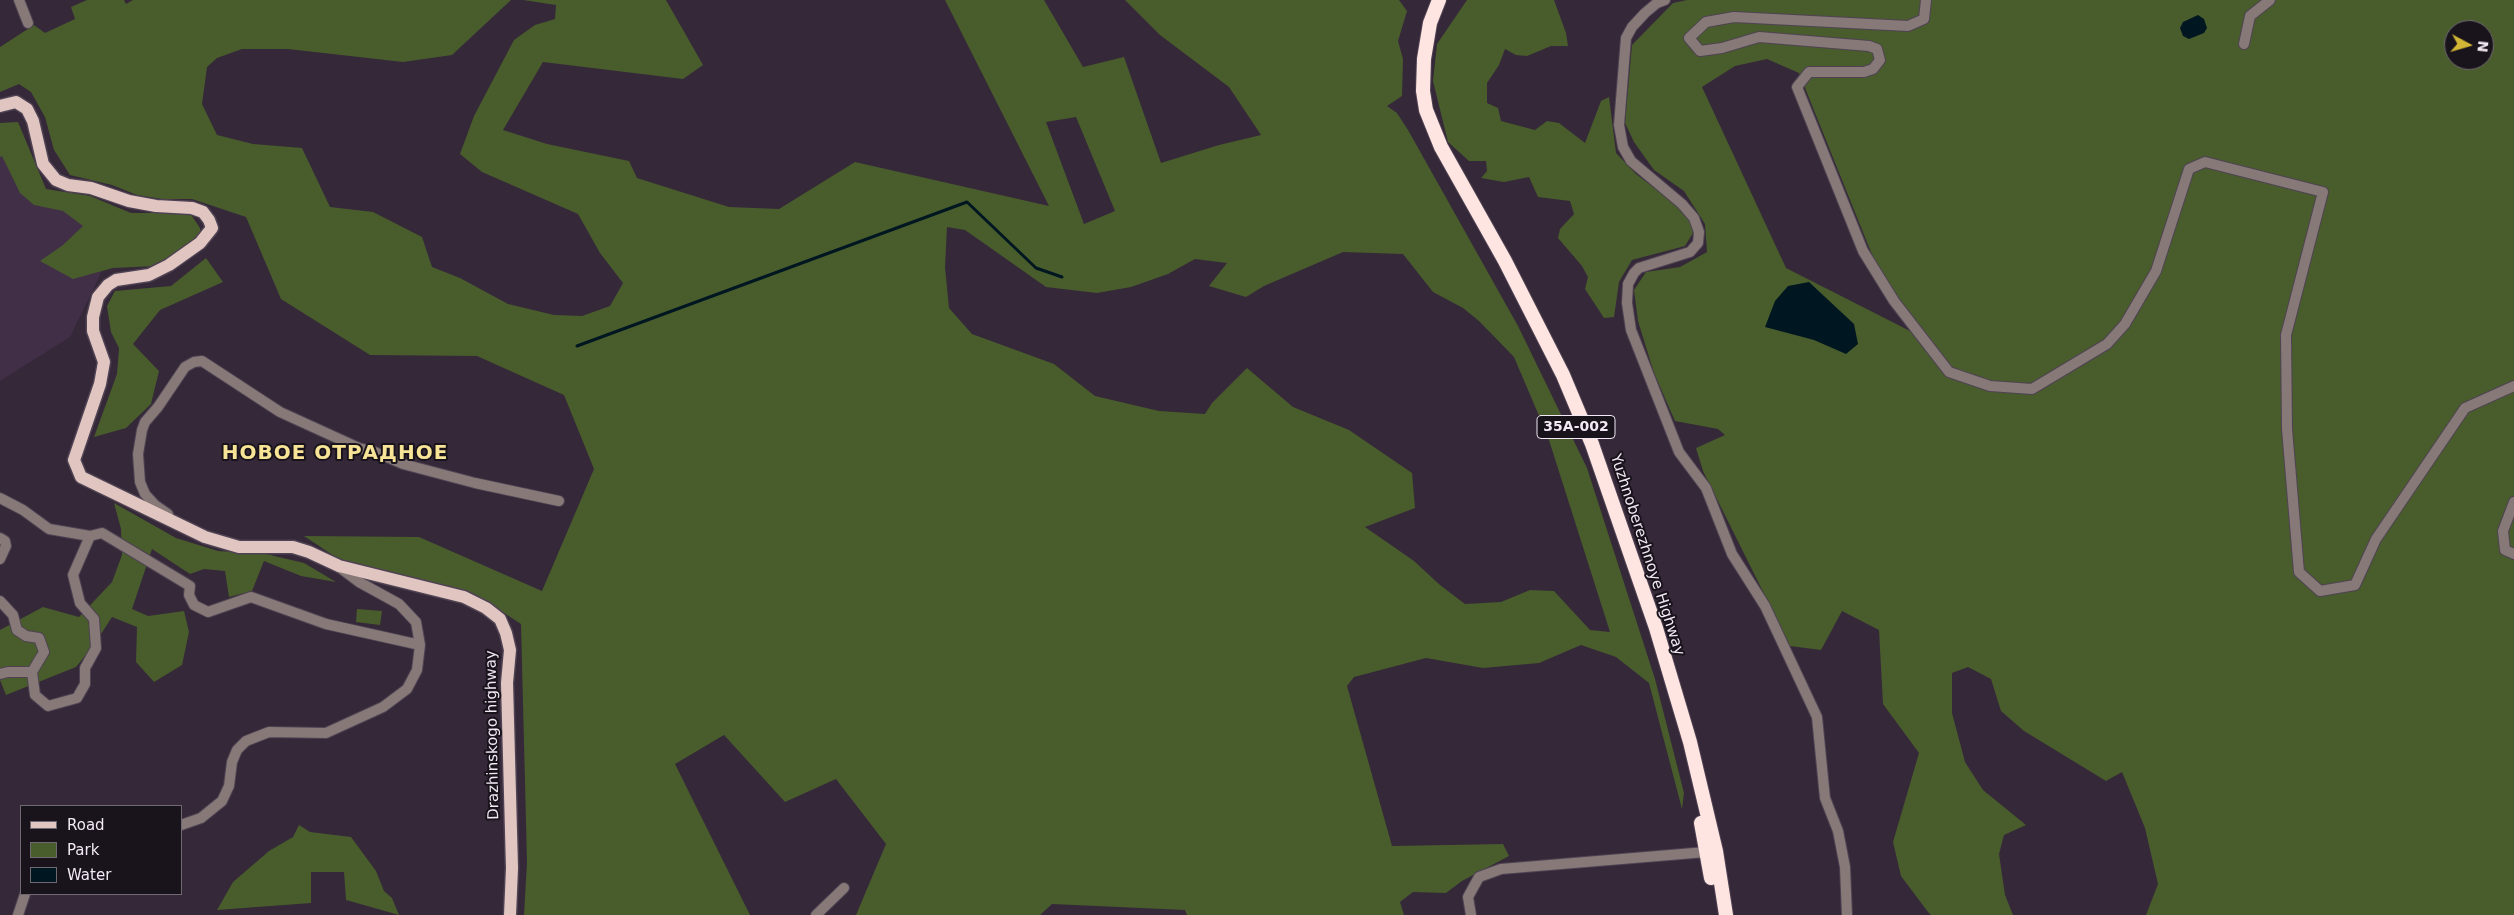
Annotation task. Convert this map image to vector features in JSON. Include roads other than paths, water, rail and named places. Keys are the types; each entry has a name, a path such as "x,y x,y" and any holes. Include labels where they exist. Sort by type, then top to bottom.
{"highway":[{"name":"Yuzhnoberezhnoye Highway","path":"1429,0 1422,20 1414,57 1413,75 1418,112 1434,152 1516,299 1553,375 1590,461 1634,587 1679,733 1706,825 1726,915"},
{"name":"Yuzhnoberezhnoye Highway","path":"1439,0 1430,24 1424,59 1423,82 1426,110 1441,147 1505,261 1559,367 1592,444 1656,628 1690,742 1706,825 1707,851 1718,915"},
{"path":"1707,851 1716,883 1721,886"}],"main road":[{"name":"Drazhinskogo highway","path":"0,106 16,102 27,109 33,120 44,164 56,180 68,185 91,188 129,201 156,206 192,208 202,212 209,220 210,232 192,250 159,271 116,280 108,285 98,297 92,317 96,342 102,352 102,370 100,384 74,460 81,477 205,537 239,547 293,547 339,566 464,597 486,608 500,619 510,650 507,683 512,868 510,915"}],"street":[{"path":"19,0 28,23"},
{"path":"1665,0 1657,3 1645,13 1632,27 1626,38 1619,125 1623,147 1631,161 1682,204 1694,218 1699,232 1698,244 1690,252 1639,268 1634,273 1628,284 1627,294 1631,330 1679,452 1706,488 1732,554 1765,606 1817,717 1824,798 1838,831 1845,867 1847,915"},
{"path":"1926,0 1924,19 1908,26 1734,17 1706,22 1689,38 1700,51 1722,48 1759,37 1869,46 1877,49 1880,60 1873,69 1864,72 1809,72 1797,87 1863,251 1894,301 1949,372 1990,386 2032,390 2107,344 2125,324 2156,271 2189,169 2205,162 2323,192 2286,335 2287,429 2299,572 2320,592 2355,585 2376,539 2465,408 2514,386"},
{"path":"2244,44 2250,16 2270,0"},
{"path":"205,537 155,505 145,494 140,482 138,454 145,422 158,407 185,368 194,362 202,361 280,412 359,448 375,452 403,464 497,488 559,501"},
{"path":"0,498 23,510 49,529 90,536 102,533 190,586 189,595 194,605 208,612 251,598 326,624 420,645"},
{"path":"2514,502 2503,531 2505,550 2514,554"},
{"path":"0,601 13,616 17,630 26,636 39,638 44,652 32,672 35,694 48,706 77,698 85,684 85,668 96,648 94,619 80,603 73,575 90,536"},
{"path":"0,538 5,541 6,546 0,559"},
{"path":"182,825 201,818 222,801 229,786 232,762 237,750 246,741 269,732 326,733 383,707 407,689 417,670 420,645 416,622 409,612 399,604 359,582 339,566"},
{"path":"0,674 32,672"},
{"path":"1471,915 1468,897 1479,878 1501,869 1707,851"},
{"path":"816,915 844,888"},
{"path":"18,915 25,895"}],"water":[{"path":"2198,15 2204,19 2207,28 2204,33 2189,39 2183,36 2180,28 2183,22"},
{"path":"1809,282 1854,324 1858,344 1846,354 1814,340 1765,327 1775,301 1788,286"}],"waterway":[{"path":"577,346 967,202 1036,268 1062,277"}],"district":[{"name":"НОВОЕ ОТРАДНОЕ","path":"335,454"}]}
